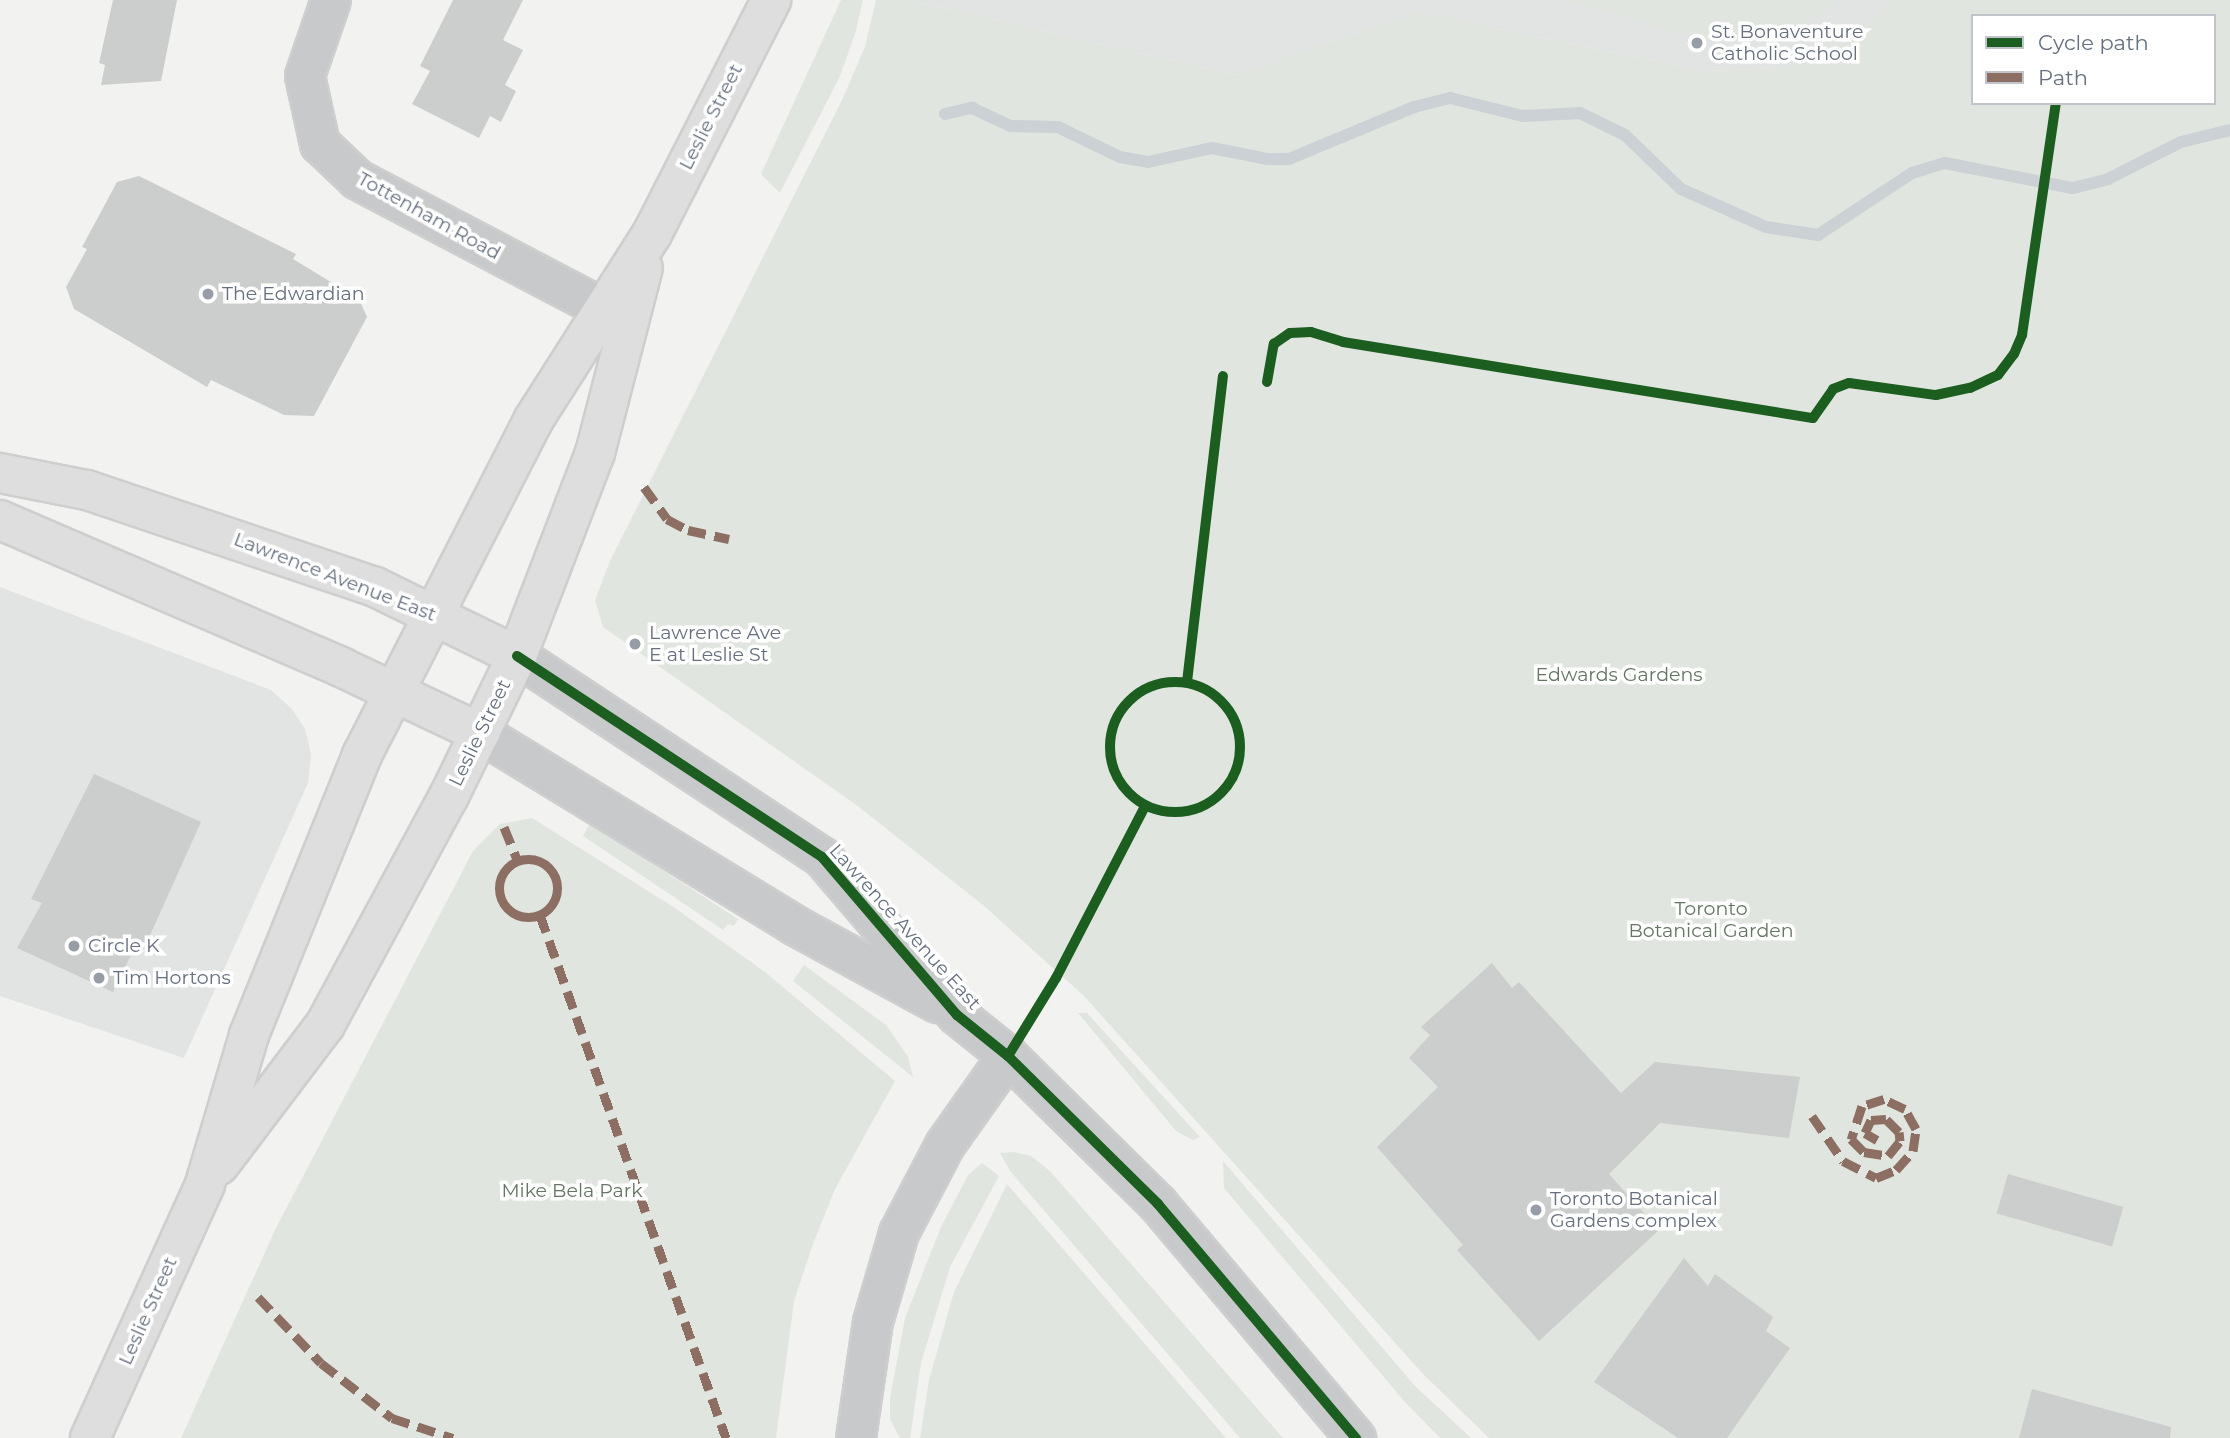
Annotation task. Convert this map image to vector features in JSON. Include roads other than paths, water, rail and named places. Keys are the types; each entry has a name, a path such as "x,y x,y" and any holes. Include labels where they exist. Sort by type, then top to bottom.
{"main road":[{"name":"Leslie Street","path":"90,1438 205,1184 249,1035 362,754 534,419 652,234 771,0"},
{"name":"Leslie Street","path":"205,1184 325,1025 480,733 517,656 596,453 652,234"},
{"name":"Lawrence Avenue East","path":"0,473 87,490 374,587 434,612 517,656"},
{"name":"Lawrence Avenue East","path":"0,520 394,690 480,733"}],"street":[{"name":"Tottenham Road","path":"331,0 304,76 320,144 358,180 604,309"},
{"name":"Lawrence Avenue East","path":"517,656 822,858 957,1015"},
{"name":"Lawrence Avenue East","path":"480,733 794,925 957,1015 1008,1056 1158,1204 1356,1438"},
{"path":"856,1438 873,1322 899,1233 945,1145 1008,1056"}],"waterway":[{"path":"945,114 972,108 1010,126 1058,127 1120,157 1148,162 1212,148 1267,159 1289,159 1414,107 1450,98 1523,116 1580,113 1625,135 1681,189 1766,227 1818,235 1912,173 1945,163 2073,188 2108,179 2181,142 2230,130"}],"place":[{"name":"St. Bonaventure Catholic School","path":"1697,43"},
{"name":"The Edwardian","path":"208,294"},
{"name":"Lawrence Ave E at Leslie St","path":"635,644"},
{"name":"Circle K","path":"74,946"},
{"name":"Tim Hortons","path":"99,978"},
{"name":"Toronto Botanical Gardens complex","path":"1536,1210"}],"park label":[{"name":"Edwards Gardens","path":"1619,675"},
{"name":"Toronto Botanical Garden","path":"1711,920"},
{"name":"Mike Bela Park","path":"572,1191"}]}
